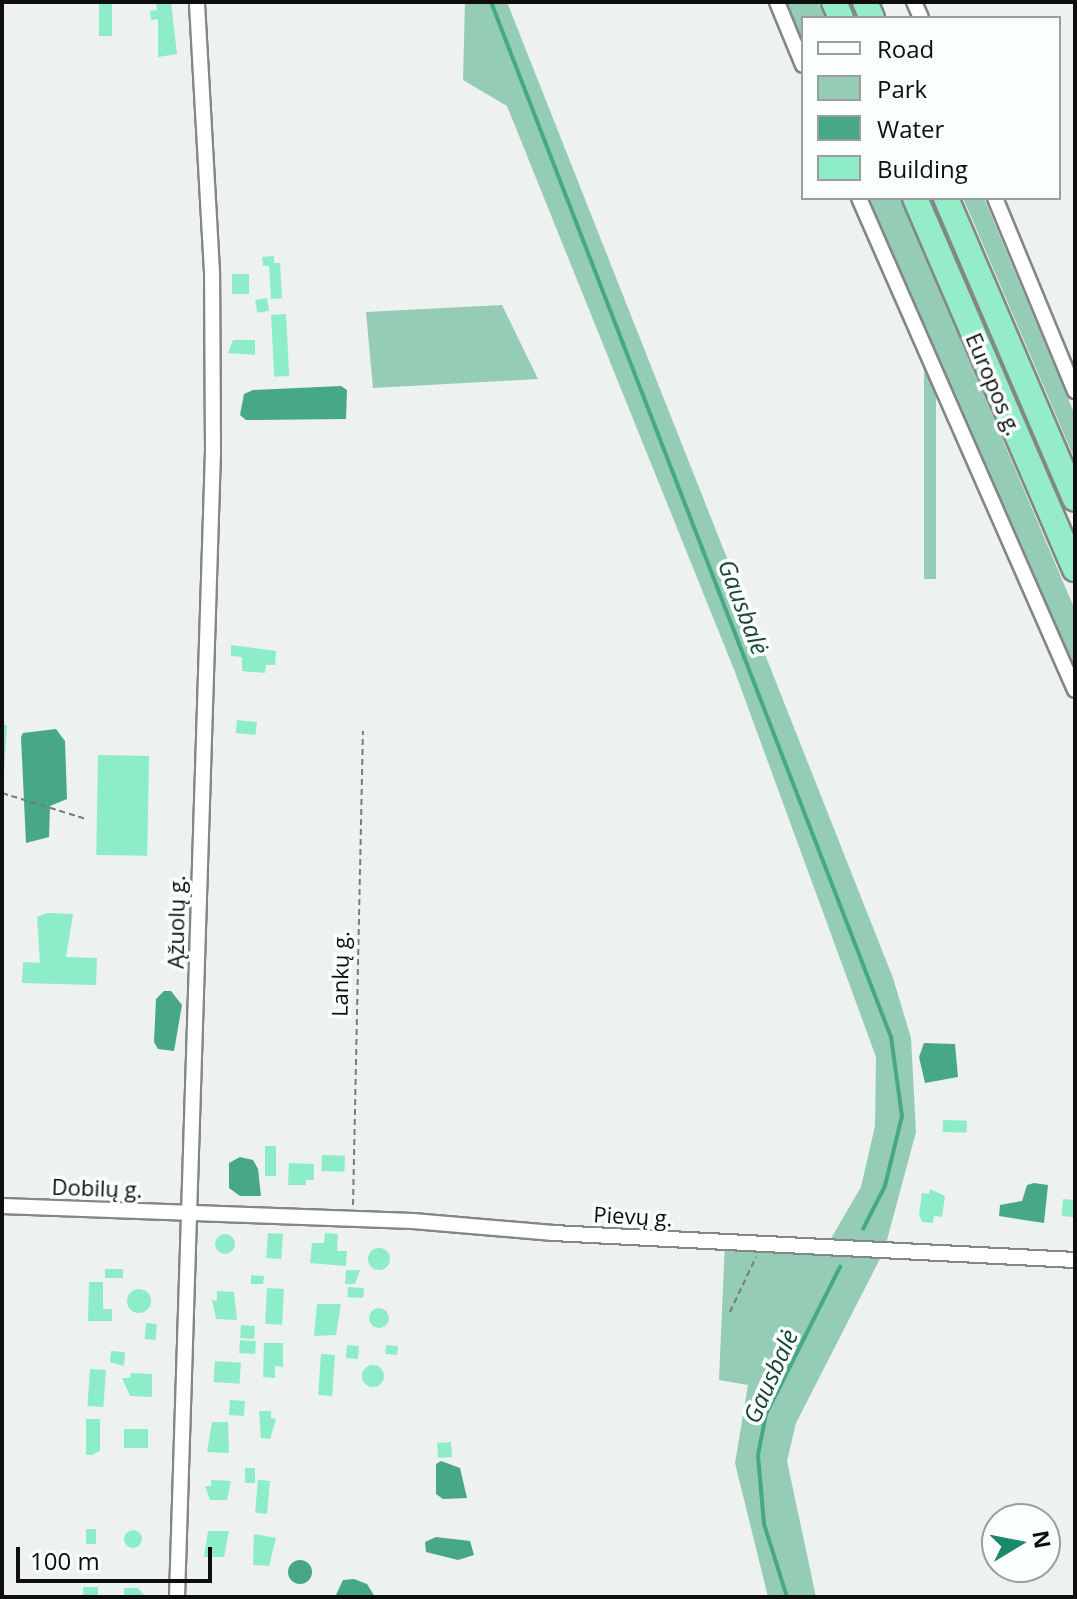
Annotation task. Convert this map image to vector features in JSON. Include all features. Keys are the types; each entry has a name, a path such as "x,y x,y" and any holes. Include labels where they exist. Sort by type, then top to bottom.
{"highway":[{"name":"Europos g.","path":"916,200 1075,569"},
{"name":"Europos g.","path":"947,200 1075,499"}],"street":[{"name":"Ąžuolų g.","path":"177,1597 213,452 211,248 197,2"},
{"path":"777,2 801,60"},
{"path":"860,200 1075,690"},
{"path":"996,200 1075,391"},
{"name":"Dobilų g.","path":"2,1206 189,1214"},
{"name":"Pievų g.","path":"189,1214 353,1218 1075,1260"}],"path":[{"name":"Lankų g.","path":"353,1218 363,731"},
{"path":"2,793 86,819"},
{"path":"730,1312 760,1244"}],"green space":[{"path":"465,2 507,2 893,978 911,1038 916,1132 884,1251 796,1423 787,1461 816,1597 768,1597 735,1463 748,1385 719,1380 725,1242 826,1247 861,1187 875,1126 876,1057 735,672 507,106 463,80"},
{"path":"786,2 818,2 824,16 801,16 801,39"},
{"path":"869,200 901,200 1075,610 1075,669"},
{"path":"924,200 936,200 936,579 924,579"},
{"path":"964,200 985,200 1075,415 1075,460"},
{"path":"502,305 538,379 373,388 366,312"}],"water":[{"path":"341,386 347,390 346,419 246,420 240,415 244,394 253,390"},
{"path":"56,729 65,741 67,799 50,806 49,837 26,843 21,737 23,733"},
{"path":"164,991 171,991 182,1005 174,1051 158,1049 154,1042 156,999"},
{"path":"924,1043 955,1044 958,1077 925,1083 919,1057"},
{"path":"240,1157 253,1160 258,1169 261,1196 240,1196 229,1188 229,1163"},
{"path":"1027,1185 1048,1185 1044,1223 999,1216 1000,1205 1022,1201"},
{"path":"441,1461 460,1468 467,1498 443,1499 436,1494 436,1464"},
{"path":"436,1537 470,1541 474,1555 458,1560 426,1552 425,1542"},
{"path":"295,1560 305,1560 312,1567 312,1577 305,1584 295,1584 288,1577 288,1567"},
{"path":"354,1579 367,1584 375,1597 335,1597 343,1580"}],"building":[{"path":"99,2 112,2 112,36 99,36"},
{"path":"156,2 171,2 177,54 158,57 158,19 151,20 150,11 157,10"},
{"path":"274,256 274,263 280,263 282,298 271,299 269,266 263,266 262,257"},
{"path":"232,274 249,274 249,294 232,294"},
{"path":"267,298 269,311 257,313 255,300"},
{"path":"286,314 289,376 274,377 271,315"},
{"path":"233,340 255,340 255,355 228,353"},
{"path":"231,645 276,651 275,665 266,665 265,673 242,671 242,657 231,656"},
{"path":"237,720 257,722 256,735 236,733"},
{"path":"2,725 7,725 4,772 2,772"},
{"path":"98,755 149,756 147,856 96,855"},
{"path":"47,913 73,914 66,957 97,958 96,985 22,983 23,962 40,963 37,917"},
{"path":"943,1120 967,1121 967,1133 943,1132"},
{"path":"265,1146 276,1146 276,1176 265,1176"},
{"path":"322,1155 345,1156 344,1172 321,1171"},
{"path":"289,1163 314,1164 314,1180 306,1180 306,1185 288,1185"},
{"path":"930,1189 945,1196 942,1217 934,1216 933,1223 922,1222 919,1214 922,1193 929,1194"},
{"path":"1063,1199 1075,1200 1073,1217 1062,1216"},
{"path":"268,1233 283,1234 281,1259 266,1258"},
{"path":"325,1233 338,1234 337,1251 347,1251 346,1266 310,1263 312,1243 324,1243"},
{"path":"225,1234 232,1237 235,1244 232,1251 225,1254 218,1251 215,1244 218,1237"},
{"path":"375,1248 383,1248 390,1259 383,1270 375,1270 368,1263 368,1255"},
{"path":"105,1269 123,1269 123,1278 105,1278"},
{"path":"346,1270 360,1270 355,1284 345,1284"},
{"path":"251,1275 264,1276 263,1284 251,1284"},
{"path":"89,1282 103,1282 103,1309 112,1309 112,1321 88,1321"},
{"path":"348,1287 364,1288 363,1298 347,1297"},
{"path":"267,1288 284,1289 282,1325 265,1324"},
{"path":"139,1289 148,1292 151,1301 148,1310 139,1313 130,1310 127,1301 130,1292"},
{"path":"217,1291 234,1292 237,1320 216,1319 212,1300 217,1301"},
{"path":"317,1304 341,1304 336,1335 314,1336"},
{"path":"379,1308 386,1311 389,1318 386,1325 379,1328 372,1325 369,1318 372,1311"},
{"path":"146,1323 157,1324 156,1340 145,1339"},
{"path":"241,1325 255,1326 254,1339 240,1338"},
{"path":"240,1340 256,1341 255,1354 239,1353"},
{"path":"264,1343 283,1343 283,1367 275,1366 275,1378 263,1377"},
{"path":"347,1345 359,1346 358,1359 346,1358"},
{"path":"386,1345 398,1346 397,1355 385,1354"},
{"path":"111,1351 125,1352 124,1366 110,1362"},
{"path":"321,1354 335,1355 332,1396 318,1395"},
{"path":"215,1361 241,1363 239,1384 214,1382"},
{"path":"373,1365 381,1368 384,1376 381,1384 373,1387 365,1384 362,1376 365,1368"},
{"path":"90,1369 106,1370 103,1407 87,1406"},
{"path":"131,1373 152,1374 152,1397 130,1396 122,1378 130,1378"},
{"path":"230,1400 245,1401 244,1416 229,1415"},
{"path":"259,1411 271,1411 271,1418 276,1419 270,1439 261,1438"},
{"path":"86,1419 100,1419 100,1451 92,1455 86,1455"},
{"path":"212,1422 228,1422 229,1453 207,1452"},
{"path":"124,1429 148,1429 148,1448 124,1448"},
{"path":"451,1442 452,1457 438,1458 437,1443"},
{"path":"245,1468 255,1468 255,1483 245,1483"},
{"path":"211,1480 231,1481 227,1500 210,1500 205,1486 211,1486"},
{"path":"258,1480 270,1481 267,1514 255,1513"},
{"path":"86,1529 96,1529 96,1544 86,1544"},
{"path":"129,1530 137,1530 142,1539 140,1546 129,1548 124,1543 124,1535"},
{"path":"208,1531 229,1531 224,1557 204,1557"},
{"path":"254,1534 276,1538 269,1566 253,1565"},
{"path":"83,1587 98,1587 98,1597 83,1597"},
{"path":"124,1588 138,1588 146,1597 124,1597"}],"waterway":[{"name":"Gausbalė","path":"491,2 891,1037 902,1116 885,1186 863,1229"},
{"name":"Gausbalė","path":"787,1597 764,1524 758,1455 766,1414 840,1267"}]}
